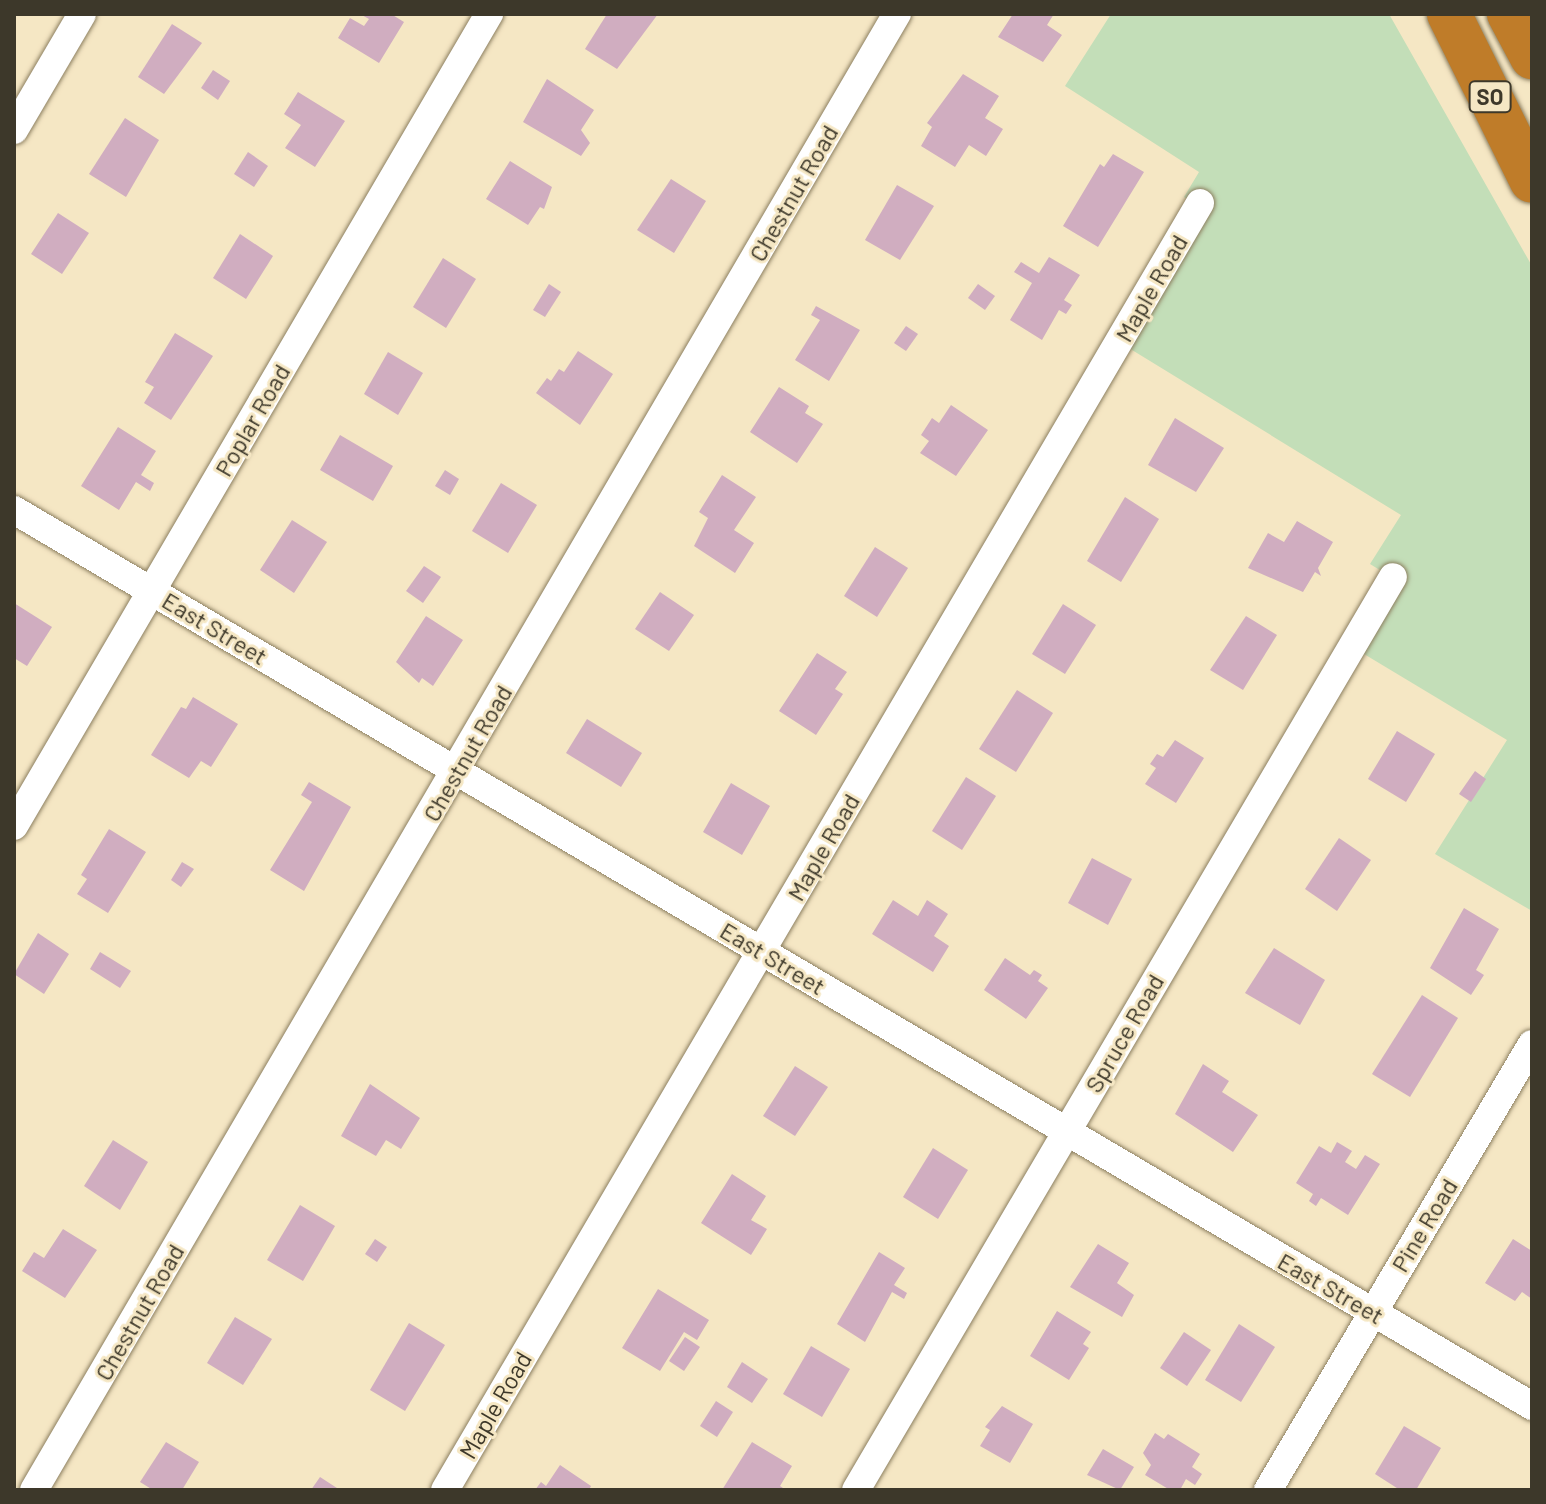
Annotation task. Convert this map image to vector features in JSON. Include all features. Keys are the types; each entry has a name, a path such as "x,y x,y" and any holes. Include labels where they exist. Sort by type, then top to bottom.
{"highway":[{"name":"SO","path":"1449,14 1532,181"},
{"name":"SO","path":"1509,14 1532,57"}],"street":[{"path":"14,130 82,14"},
{"name":"Poplar Road","path":"14,826 489,14"},
{"name":"Chestnut Road","path":"34,1490 897,14"},
{"name":"Maple Road","path":"445,1490 1200,203"},
{"name":"East Street","path":"14,510 1532,1406"},
{"name":"Spruce Road","path":"856,1490 1393,577"},
{"name":"Pine Road","path":"1268,1490 1532,1044"}],"green space":[{"path":"1111,14 1389,14 1532,266 1532,911 1435,854 1507,740 1359,651 1396,580 1370,564 1401,515 1119,342 1198,206 1184,197 1199,172 1065,86"}],"building":[{"path":"360,14 391,14 404,22 379,63 338,38 350,18 364,26 369,19"},
{"path":"607,14 658,14 617,69 585,49"},
{"path":"1013,14 1054,14 1047,25 1062,35 1043,62 998,37"},
{"path":"172,24 202,43 164,94 138,77"},
{"path":"213,70 230,81 218,100 201,88"},
{"path":"963,74 999,96 985,118 1003,129 986,156 969,145 955,167 921,146 932,127 927,123"},
{"path":"547,79 594,110 581,130 590,143 581,156 523,122"},
{"path":"298,92 345,121 315,167 285,148 301,125 284,114"},
{"path":"125,118 159,140 126,197 89,174"},
{"path":"248,152 268,166 254,187 234,174"},
{"path":"1113,154 1144,172 1098,247 1063,226 1100,164 1104,167"},
{"path":"510,161 552,187 544,209 540,207 528,225 486,199"},
{"path":"671,179 706,201 674,253 637,230"},
{"path":"897,185 934,206 900,260 865,240"},
{"path":"58,213 89,233 62,274 31,254"},
{"path":"240,234 273,256 246,299 213,278"},
{"path":"1049,257 1080,275 1064,300 1072,305 1066,314 1059,310 1042,340 1010,320 1032,283 1014,272 1021,262 1039,273"},
{"path":"443,258 476,279 446,328 413,307"},
{"path":"549,284 561,292 545,317 533,310"},
{"path":"978,284 995,296 985,310 968,298"},
{"path":"816,306 860,330 829,381 795,360 820,320 811,315"},
{"path":"906,326 918,334 906,351 894,343"},
{"path":"175,333 213,356 171,420 144,403 154,387 145,382"},
{"path":"578,351 613,374 580,425 536,393 547,378 551,381 559,369 564,372"},
{"path":"388,352 423,373 398,415 364,394"},
{"path":"779,387 809,406 805,413 823,424 797,463 750,432"},
{"path":"951,405 988,430 956,476 920,453 929,441 921,435 932,418 939,423"},
{"path":"1175,418 1224,448 1196,492 1148,465"},
{"path":"118,427 156,451 141,475 154,483 150,491 136,482 119,510 81,486"},
{"path":"340,435 393,466 373,501 320,470"},
{"path":"445,470 459,479 450,495 435,486"},
{"path":"722,475 756,497 734,530 754,543 735,573 694,546 708,518 699,512"},
{"path":"501,483 537,505 508,553 472,531"},
{"path":"1125,497 1159,519 1121,582 1087,561"},
{"path":"292,520 327,542 294,593 260,570"},
{"path":"1297,521 1333,542 1318,568 1321,576 1315,572 1303,592 1248,568 1268,533 1284,542"},
{"path":"875,547 908,568 877,617 844,596"},
{"path":"424,566 441,577 423,603 406,591"},
{"path":"660,592 694,615 669,651 635,629"},
{"path":"14,603 52,627 27,666 14,658"},
{"path":"1063,604 1096,625 1065,674 1032,654"},
{"path":"426,616 463,640 433,686 422,678 419,683 396,662"},
{"path":"1246,616 1277,635 1243,690 1210,670"},
{"path":"817,653 847,672 835,689 843,694 816,735 779,711"},
{"path":"1017,690 1053,713 1016,772 979,749"},
{"path":"193,697 238,724 211,767 201,761 189,778 151,755 181,707 186,709"},
{"path":"587,719 642,753 621,787 566,753"},
{"path":"1397,731 1435,754 1406,802 1368,779"},
{"path":"1175,740 1204,758 1176,803 1145,784 1156,768 1150,764 1157,754 1163,757"},
{"path":"1475,771 1486,779 1471,802 1459,794"},
{"path":"966,777 996,796 962,850 932,831"},
{"path":"309,782 351,807 304,891 270,870 312,802 301,795"},
{"path":"731,783 770,806 742,855 703,832"},
{"path":"109,829 146,852 108,913 77,894 87,879 81,875"},
{"path":"1339,838 1371,860 1337,911 1305,889"},
{"path":"1092,858 1132,879 1108,925 1068,903"},
{"path":"182,862 194,869 181,887 171,880"},
{"path":"893,900 918,916 927,900 948,914 934,936 949,946 933,972 872,934"},
{"path":"1464,908 1499,929 1476,970 1484,975 1471,995 1430,968"},
{"path":"38,933 69,954 44,994 14,974"},
{"path":"1274,948 1325,980 1300,1025 1245,993"},
{"path":"100,952 131,971 120,988 90,969"},
{"path":"1005,958 1030,975 1034,970 1042,975 1038,981 1048,988 1026,1019 984,990"},
{"path":"1422,995 1458,1018 1410,1097 1372,1074"},
{"path":"1203,1064 1229,1081 1222,1092 1258,1115 1233,1152 1175,1114"},
{"path":"795,1066 828,1087 795,1136 763,1116"},
{"path":"370,1084 420,1118 401,1149 386,1140 376,1156 341,1136"},
{"path":"113,1140 148,1162 120,1210 84,1186"},
{"path":"1337,1142 1352,1151 1345,1162 1356,1169 1365,1155 1380,1164 1348,1215 1321,1198 1316,1206 1309,1201 1313,1194 1296,1183 1319,1146 1331,1153"},
{"path":"933,1148 968,1170 938,1219 903,1197"},
{"path":"732,1174 766,1196 751,1220 767,1229 751,1255 701,1223"},
{"path":"300,1205 335,1226 303,1281 267,1260"},
{"path":"63,1229 97,1250 65,1298 22,1271 34,1252 44,1258"},
{"path":"375,1239 387,1247 377,1262 365,1254"},
{"path":"1513,1239 1532,1251 1532,1299 1522,1292 1515,1301 1485,1283"},
{"path":"1098,1244 1129,1263 1117,1283 1134,1295 1122,1317 1070,1287"},
{"path":"879,1252 905,1268 894,1285 907,1293 904,1299 892,1292 865,1342 837,1324"},
{"path":"658,1289 709,1320 697,1340 684,1332 660,1371 622,1348"},
{"path":"1057,1311 1091,1332 1083,1344 1089,1348 1069,1380 1030,1356"},
{"path":"235,1317 272,1339 243,1385 207,1363"},
{"path":"409,1323 445,1345 405,1411 370,1390"},
{"path":"1239,1324 1275,1347 1241,1402 1205,1380"},
{"path":"1184,1332 1211,1350 1187,1386 1160,1368"},
{"path":"685,1337 700,1347 684,1371 669,1361"},
{"path":"811,1346 850,1369 822,1417 783,1394"},
{"path":"742,1362 768,1379 752,1403 727,1387"},
{"path":"716,1401 733,1412 717,1437 700,1426"},
{"path":"1002,1406 1033,1424 1010,1463 980,1446 990,1430 985,1427"},
{"path":"1404,1426 1441,1448 1416,1490 1400,1490 1375,1474"},
{"path":"1155,1433 1164,1439 1168,1434 1200,1454 1192,1467 1202,1474 1195,1485 1186,1479 1180,1490 1170,1490 1145,1475 1151,1465 1143,1453"},
{"path":"166,1442 199,1462 182,1490 153,1490 140,1482"},
{"path":"752,1442 792,1466 780,1486 786,1490 722,1490"},
{"path":"1103,1449 1134,1467 1120,1490 1087,1475"},
{"path":"560,1465 591,1486 589,1490 535,1490 541,1482 546,1486"},
{"path":"320,1477 340,1490 311,1490"}]}
